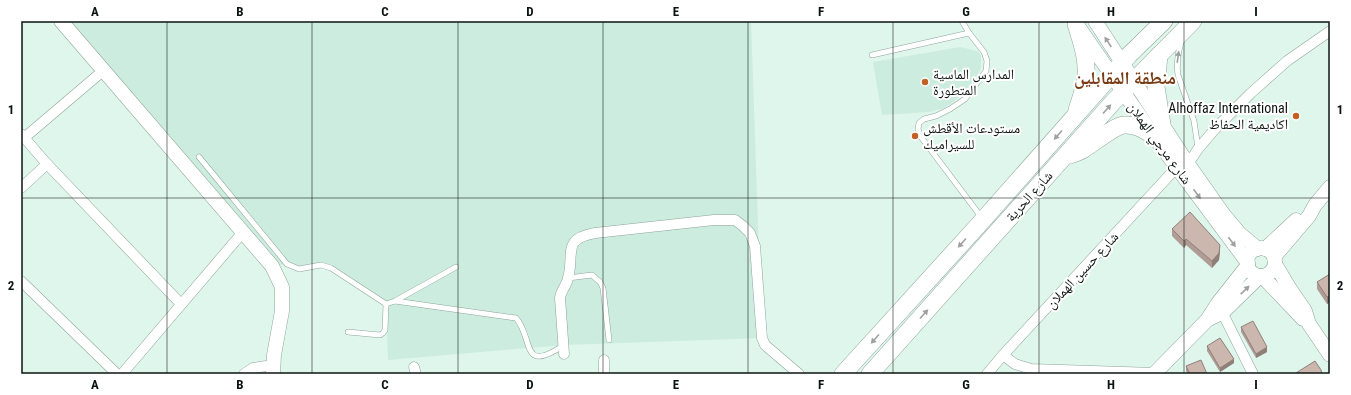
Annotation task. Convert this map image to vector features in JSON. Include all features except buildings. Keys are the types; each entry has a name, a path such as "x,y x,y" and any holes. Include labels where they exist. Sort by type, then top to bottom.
{"highway":[{"name":"شارع الحرية","path":"843,374 983,220 1129,55 1164,21"},
{"path":"1075,23 1083,47 1086,65 1085,82 1075,115"},
{"name":"شارع الحرية","path":"870,374 1064,157 1128,87 1188,25"},
{"path":"1064,157 1082,150 1117,127 1124,125 1141,128 1148,132 1159,131 1156,87 1159,55"}],"street":[{"path":"61,21 272,266 282,287 281,316 273,369 253,368 244,374"},
{"name":"شارع مرجي الهملان","path":"1095,21 1117,69 1128,87 1248,264"},
{"name":"شارع مرجي الهملان","path":"1075,23 1117,69"},
{"name":"شارع حسين الهملان","path":"987,374 1003,355 1183,166 1215,129 1276,70 1330,31"},
{"path":"104,70 23,136 47,164 181,304"},
{"path":"21,188 47,164"},
{"name":"شارع مرجي الهملان","path":"1183,166 1240,234 1268,255 1305,311 1309,324 1330,355"},
{"path":"1268,255 1309,216 1315,205 1330,187"},
{"path":"564,349 560,298 561,292 568,278 571,248 577,239 587,234 714,220 735,220 750,233 755,246 763,342 799,374"},
{"path":"122,374 243,232"},
{"path":"1220,308 1248,264 1250,255 1253,251 1268,255"},
{"path":"1003,355 1016,364 1031,369 1154,374 1220,308 1261,276 1270,273 1268,255"},
{"path":"1248,264 1253,273 1261,276"},
{"name":"شارع مرجي الهملان","path":"1261,276 1298,316 1309,324"},
{"path":"21,281 117,374"},
{"path":"1220,308 1253,374"},
{"path":"604,360 604,374"}],"lane":[{"path":"962,21 969,33 984,52 987,60 986,71 965,99 943,113 924,119 920,123 918,129 921,137 983,220"},
{"path":"1188,25 1178,57 1177,67 1178,75 1194,121 1198,149"},
{"path":"872,55 969,33"},
{"path":"199,157 287,264 299,269 322,265 331,268 386,304"},
{"path":"386,304 395,301 456,267"},
{"path":"568,278 592,275 600,282 603,288 609,340"},
{"path":"395,301 516,318 520,322 532,353 540,357 564,349"},
{"path":"348,332 380,335 383,333 385,330 386,304"}],"shaded area":[{"path":"61,21 751,21 762,338 564,345 388,360 386,304 331,268 321,265 299,269 287,264 272,266"},
{"name":"المدارس الماسية المتطورة","path":"960,47 977,51 981,55 981,68 976,78 952,103 944,108 929,112 882,115 873,62"}],"place":[{"name":"المدارس الماسية المتطورة","path":"925,82"},
{"name":"Alhoffaz International اكاديمية الحفاظ","path":"1296,116"},
{"name":"مستودعات الأقطش للسيراميك","path":"915,136"}],"district":[{"name":"منطقة المقابلين","path":"1125,77"}]}
